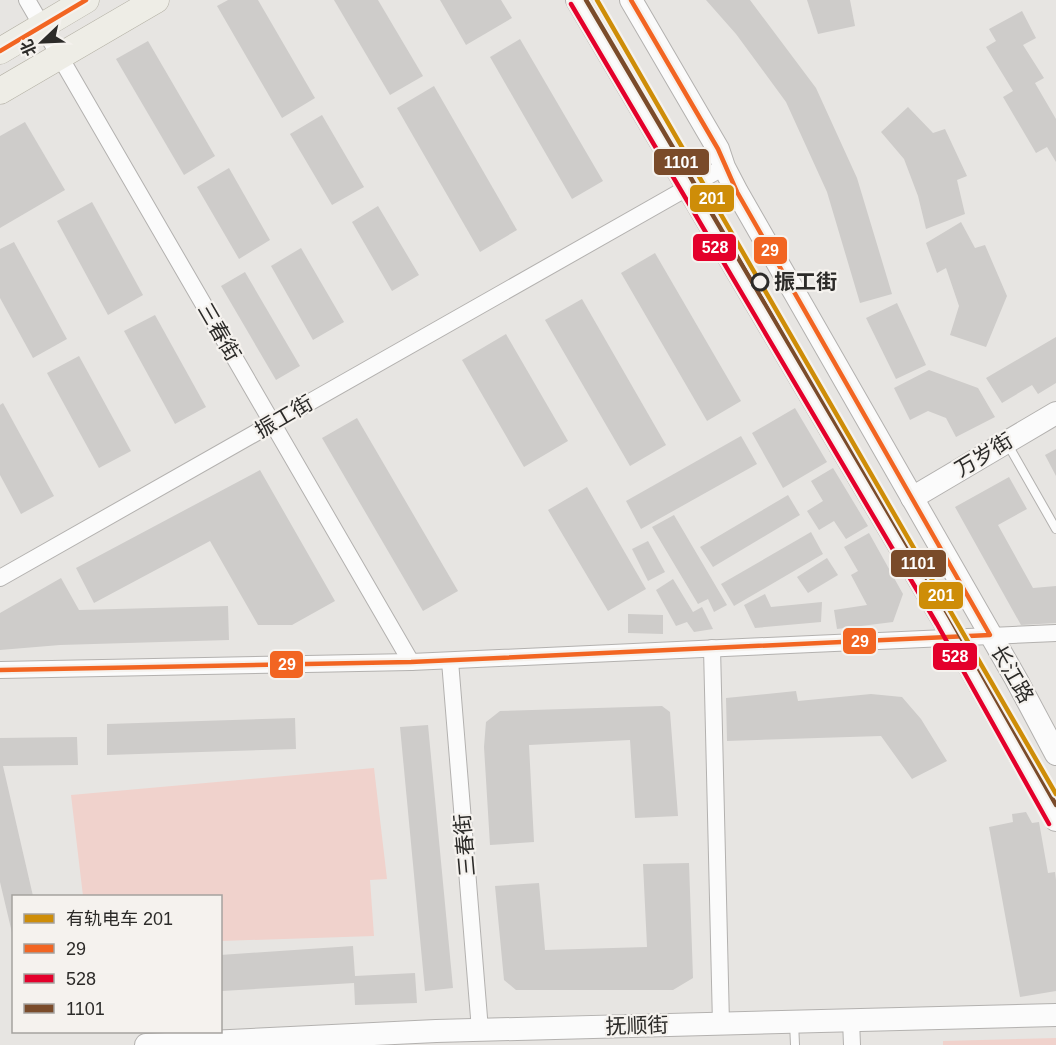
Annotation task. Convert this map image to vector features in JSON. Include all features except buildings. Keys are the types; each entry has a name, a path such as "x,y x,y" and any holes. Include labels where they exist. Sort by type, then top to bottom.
{"main road":[{"path":"0,51 86,0"},
{"path":"0,91 156,0"},
{"name":"长江路","path":"577,0 953,637 1056,820"},
{"name":"长江路","path":"631,0 718,149 724,167 1056,754"},
{"name":"万岁街","path":"912,498 1056,413"},
{"name":"抚顺街","path":"146,1045 437,1038 480,1030 1056,1015"}],"street":[{"name":"三春街","path":"27,0 411,662"},
{"name":"振工街","path":"0,578 724,167"},
{"path":"0,670 450,661 1056,633"},
{"path":"712,648 721,1024"},
{"name":"三春街","path":"450,661 480,1030"},
{"path":"851,1020 852,1045"}],"lane":[{"path":"1006,441 1056,529"},
{"path":"794,1022 795,1045"}],"shaded area":[{"path":"374,768 387,879 370,880 374,936 222,941 222,895 83,895 71,795"},
{"path":"1056,1038 1056,1045 943,1045 943,1041"}],"tram line":[{"name":"201","path":"597,0 1056,794"}],"transit line":[{"name":"29","path":"0,51 86,0"},
{"name":"1101","path":"586,0 949,616 1056,805"},
{"name":"29","path":"0,670 411,662 990,635 737,192 718,149 631,0"},
{"name":"528","path":"571,4 937,624 1049,824"}],"place":[{"name":"振工街","path":"760,282"}]}
